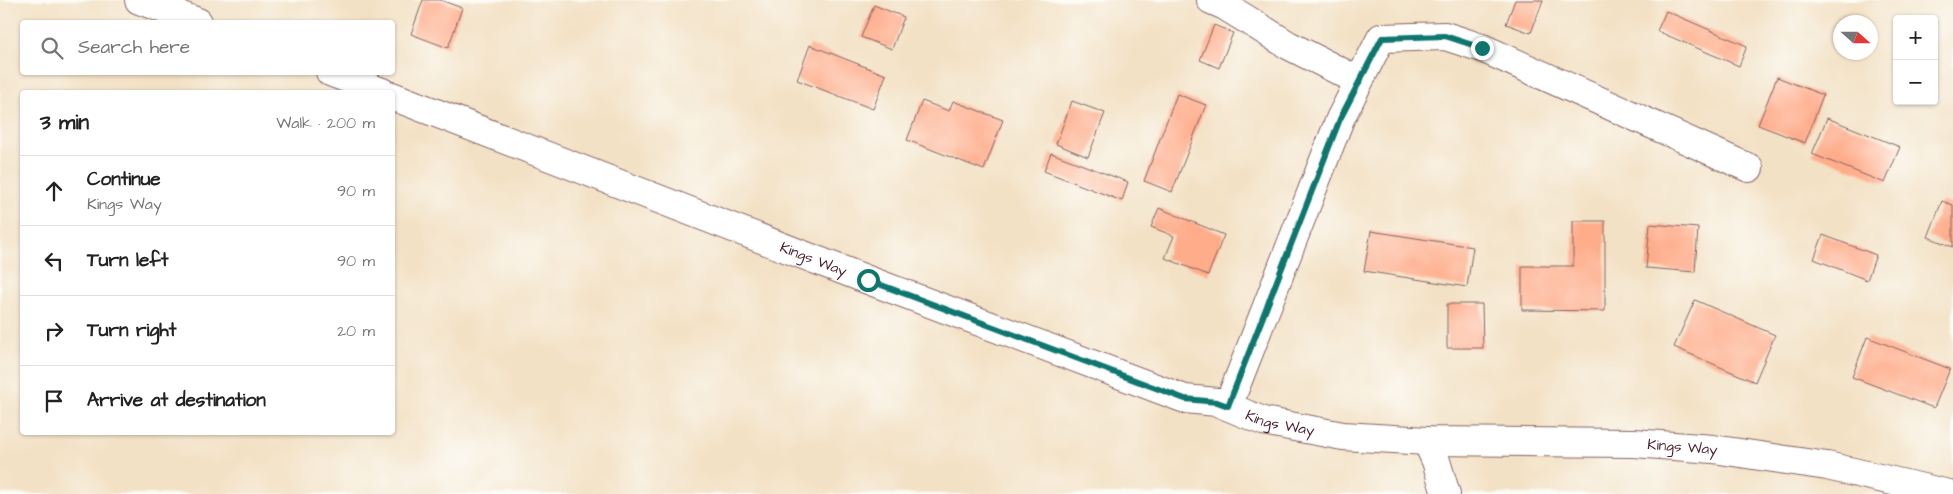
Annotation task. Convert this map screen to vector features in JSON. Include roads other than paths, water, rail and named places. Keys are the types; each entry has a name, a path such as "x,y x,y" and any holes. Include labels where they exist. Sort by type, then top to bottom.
{"street":[{"path":"139,0 193,20"},
{"path":"1211,0 1225,6 1288,45 1359,81"},
{"path":"1228,406 1340,119 1382,38 1445,36 1482,48 1749,168"},
{"path":"338,75 377,90"},
{"name":"Kings Way","path":"395,97 868,280 1185,399 1217,402 1263,421 1302,430 1343,436 1427,441 1634,443 1713,449 1828,466 1949,494"},
{"path":"1427,441 1436,461 1446,494"}]}
